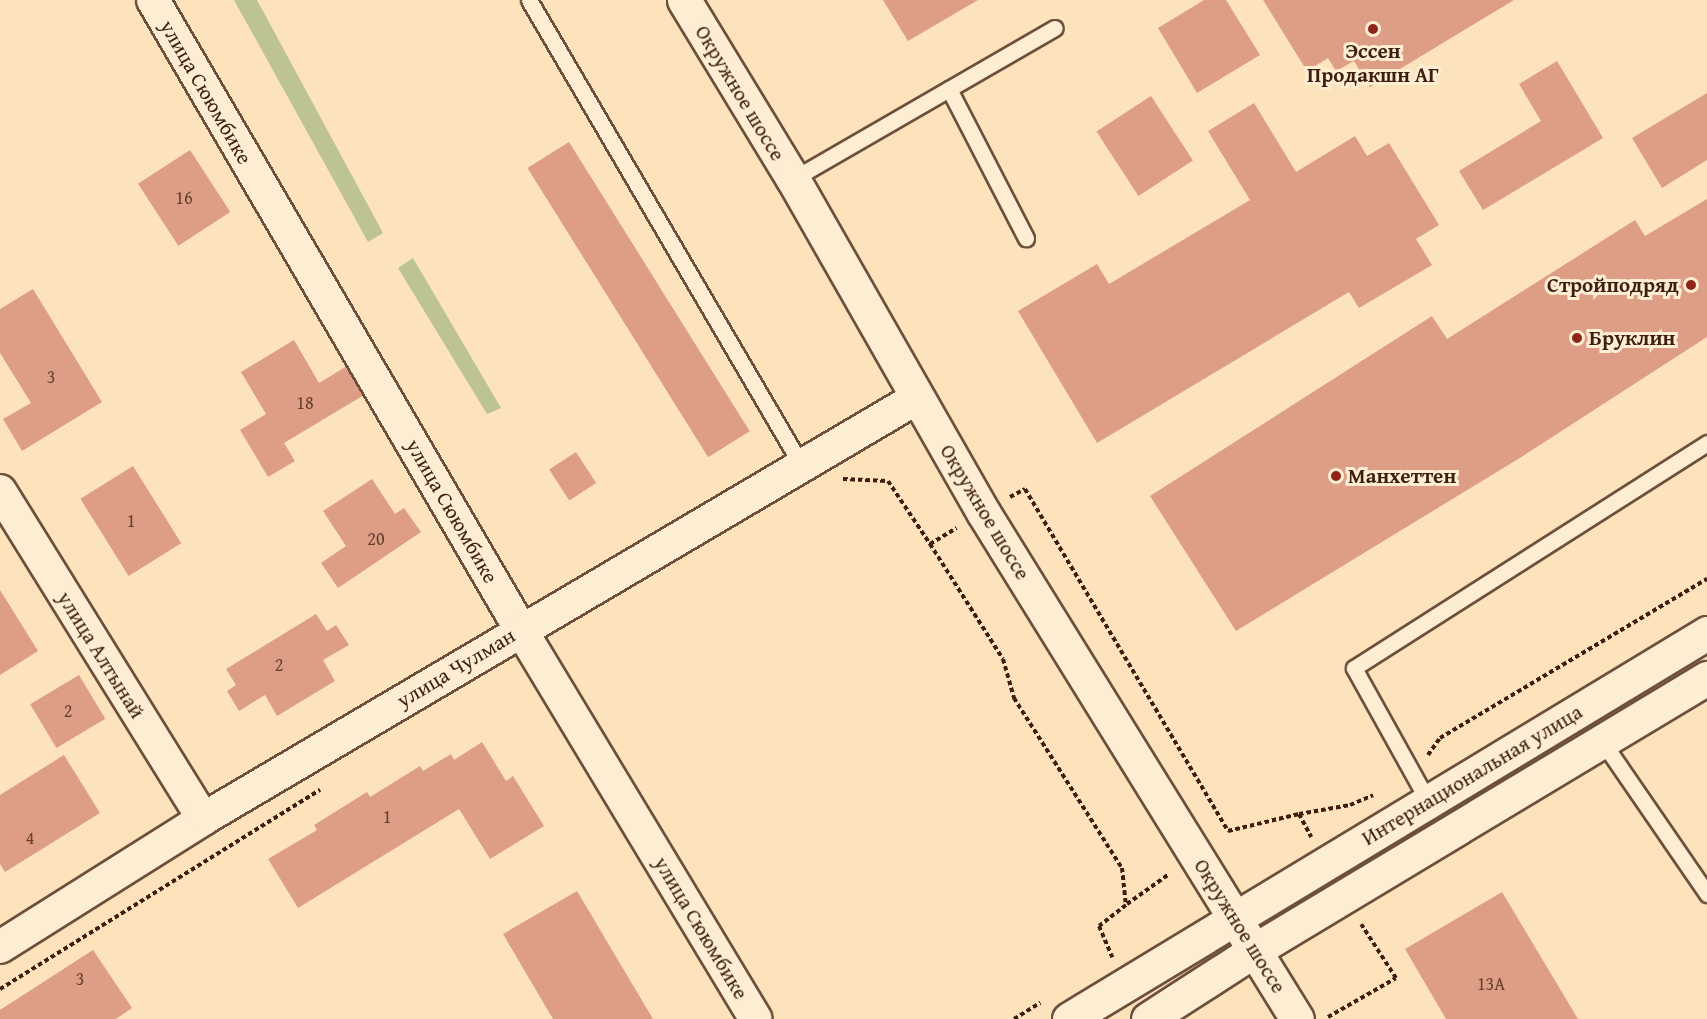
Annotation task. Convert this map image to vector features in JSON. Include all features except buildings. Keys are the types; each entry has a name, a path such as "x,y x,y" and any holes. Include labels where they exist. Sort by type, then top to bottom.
{"street":[{"name":"улица Сююмбике","path":"153,0 521,630 756,1019"},
{"name":"Окружное шоссе","path":"684,0 793,179 916,398 964,475 983,512 1236,916 1297,1019"},
{"name":"улица Чулман","path":"0,947 203,819 916,398"},
{"name":"улица Алтынай","path":"0,491 203,819"},
{"name":"Интернациональная улица","path":"1056,1010 1236,916 1421,788 1707,633"},
{"name":"Интернациональная улица","path":"1148,1019 1255,950 1707,678"}],"lane":[{"path":"529,0 802,466"},
{"path":"793,179 1055,28"},
{"path":"949,89 1026,238"},
{"path":"1421,788 1354,668 1707,443"},
{"path":"1602,741 1707,894"}],"path":[{"path":"835,479 888,481 1003,659 1014,698 1122,868 1126,905 1099,926 1114,960"},
{"path":"930,544 1025,489 1227,831 1421,788 1440,738 1707,579"},
{"path":"0,989 327,785"},
{"path":"1014,1019 1056,1010"}],"green space":[{"path":"234,0 257,0 383,233 368,242"},
{"path":"413,258 501,408 487,414 398,268"}],"place":[{"name":"Эссен Продакшн АГ","path":"1373,29"},
{"name":"Стройподряд","path":"1691,285"},
{"name":"Бруклин","path":"1577,338"},
{"name":"Манхеттен","path":"1336,476"}]}
